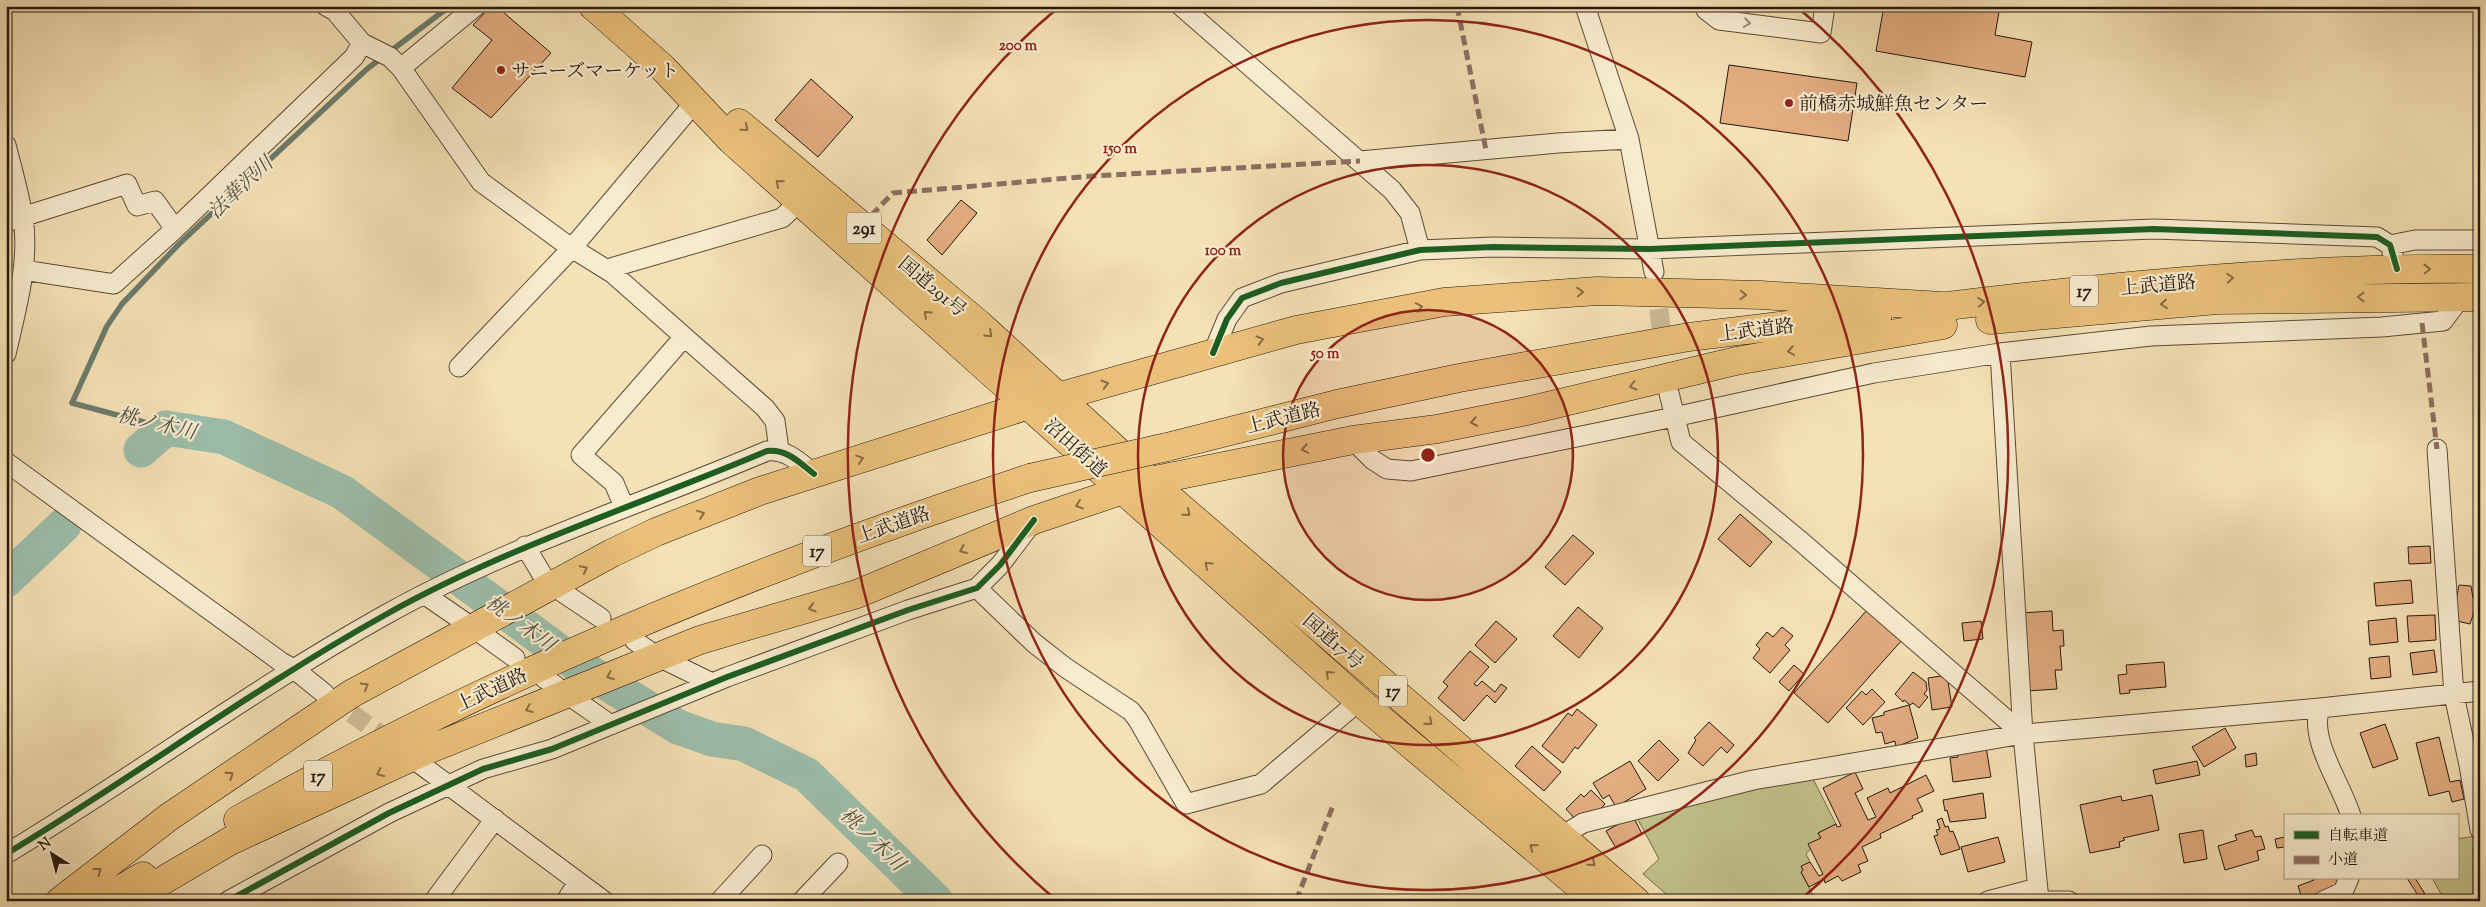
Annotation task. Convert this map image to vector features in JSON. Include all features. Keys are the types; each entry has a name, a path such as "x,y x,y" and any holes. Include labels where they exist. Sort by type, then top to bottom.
{"highway":[{"name":"国道291号","path":"593,6 663,68 731,140 1029,405"},
{"name":"国道291号","path":"663,68 722,109 979,324 1058,397"},
{"name":"上武道路","path":"1942,316 2150,284 2276,274 2393,257 2480,269"},
{"path":"60,901 169,817 296,729 397,667 549,586 656,532 760,491 1029,405 1296,330 1444,302 1597,290 1760,295 1942,316"},
{"name":"上武道路","path":"101,901 286,793 444,711 558,684 604,627 908,518 1030,478 1167,447 1338,404 1459,378 1689,337 1942,316 2217,300 2470,297"},
{"path":"128,901 230,841 425,751 558,684 650,654 857,594 1034,520 1150,481 1353,440 1437,429 1527,411 1736,361 1942,316"},
{"name":"国道17号","path":"1058,397 1150,481 1636,901"},
{"name":"沼田街道","path":"1029,405 1123,490"},
{"name":"国道17号","path":"1123,490 1360,700 1597,901"}],"street":[{"path":"326,6 335,11 362,43 390,56 401,68 481,182 572,248 607,270 765,408 775,422 779,450"},
{"path":"401,68 476,6"},
{"path":"1181,6 1392,190 1410,213 1420,250"},
{"path":"1585,6 1629,140 1654,272"},
{"path":"1705,6 1706,10 1719,20 1821,33 1825,6"},
{"path":"22,270 114,284 175,229 354,57 362,43"},
{"path":"459,367 572,248 695,102"},
{"path":"1360,161 1558,143 1629,140"},
{"path":"6,145 22,270 6,354"},
{"path":"15,220 127,184 137,206 155,201 175,229"},
{"path":"607,270 782,218 800,201"},
{"path":"1213,353 1227,319 1242,298 1281,283 1420,250 1493,247 1650,249 2154,229 2377,237 2393,257 2415,240 2480,240"},
{"path":"1353,440 1374,460 1387,469 1411,470 1674,417 1874,373 2000,354 2151,336 2382,327 2443,321 2470,297"},
{"path":"624,507 614,483 581,455 684,337"},
{"path":"2000,354 2023,734 2041,896"},
{"path":"1669,393 1681,442 1797,538 2023,734"},
{"path":"2438,449 2454,694 2470,765 2480,830"},
{"path":"6,854 80,809 294,669 430,592 525,546 624,507 679,488 768,450 779,450 791,455 814,474"},
{"path":"6,462 281,662 294,669 325,694"},
{"path":"228,901 389,813 446,784 483,768 552,749 704,687 899,613 977,588 1000,565 1034,520"},
{"path":"525,546 549,586 604,627"},
{"path":"977,588 1034,643 1066,668 1131,712 1138,720 1186,804 1261,784 1360,700"},
{"path":"430,592 515,658"},
{"path":"650,654 704,687"},
{"path":"558,684 618,723"},
{"path":"1564,839 1570,831 1583,823 1753,780 2023,734 2320,708 2480,691"},
{"path":"2320,708 2317,727 2320,741 2350,814"},
{"path":"416,761 604,901"},
{"path":"434,901 495,819"},
{"path":"720,901 762,855"},
{"path":"802,901 838,863"},
{"path":"2323,901 2343,892 2348,880"},
{"path":"566,901 578,882"},
{"path":"1988,901 2041,896 2069,901"}],"green space":[{"path":"1810,773 1836,824 1818,833 1821,838 1806,854 1810,862 1801,872 1816,901 1674,901 1643,874 1659,859 1635,814"},
{"path":"2476,836 2473,851 2473,896 2470,901 2445,901 2433,880 2458,880 2458,839"}],"building":[{"name":"サニーズマーケット","path":"491,6 496,6 551,53 491,118 452,88 492,40 473,25"},
{"path":"1884,6 2000,6 1995,35 2032,42 2025,77 1876,51"},
{"name":"前橋赤城鮮魚センター","path":"1729,65 1857,83 1848,141 1720,123"},
{"path":"811,79 853,117 818,157 775,120"},
{"path":"961,200 977,213 942,255 927,240"},
{"path":"1740,514 1772,542 1750,567 1718,539"},
{"path":"1573,535 1594,553 1565,585 1545,567"},
{"path":"2430,546 2431,563 2409,564 2408,547"},
{"path":"2411,580 2413,603 2376,606 2374,583"},
{"path":"2459,585 2471,586 2473,598 2478,600 2470,624 2452,620"},
{"path":"1578,607 1603,628 1579,658 1553,636"},
{"path":"1867,610 1902,640 1828,723 1794,693"},
{"path":"2052,611 2053,631 2063,630 2064,646 2060,646 2062,670 2055,670 2057,689 2027,691 2021,613"},
{"path":"2435,615 2436,640 2409,642 2407,616"},
{"path":"2396,618 2398,642 2370,645 2368,621"},
{"path":"1496,621 1517,639 1495,663 1475,645"},
{"path":"1981,621 1983,639 1964,641 1962,623"},
{"path":"1782,627 1793,636 1785,645 1790,650 1770,673 1753,658 1760,649 1756,645 1767,632 1773,637"},
{"path":"2434,650 2437,672 2413,675 2410,653"},
{"path":"1470,651 1489,667 1474,684 1477,686 1482,681 1495,692 1501,684 1507,688 1495,703 1487,695 1464,721 1438,698 1448,686 1443,682"},
{"path":"2389,656 2391,677 2371,679 2369,658"},
{"path":"2164,662 2166,687 2129,690 2130,693 2120,694 2118,675 2127,674 2126,665"},
{"path":"1794,665 1804,674 1789,691 1779,682"},
{"path":"1913,672 1926,682 1927,690 1924,694 1928,697 1919,708 1913,703 1910,705 1904,700 1903,702 1895,694"},
{"path":"1947,675 1952,707 1932,710 1928,678"},
{"path":"1872,689 1885,702 1863,725 1846,708 1862,691 1866,695"},
{"path":"1909,705 1918,738 1896,747 1895,741 1885,744 1882,732 1876,733 1872,718 1884,715 1884,712"},
{"path":"1577,709 1597,725 1578,749 1575,747 1563,763 1542,746 1568,713 1572,716"},
{"path":"1709,722 1734,745 1727,753 1721,747 1703,766 1688,753 1696,740 1694,738"},
{"path":"2385,724 2398,759 2373,768 2360,733"},
{"path":"2225,728 2236,748 2204,767 2192,747"},
{"path":"2439,737 2450,782 2460,780 2464,799 2452,802 2449,791 2429,796 2416,743"},
{"path":"1659,740 1679,760 1658,781 1638,761"},
{"path":"1532,746 1561,772 1544,791 1515,766"},
{"path":"2474,746 2480,746 2480,775"},
{"path":"1986,747 1991,777 1953,782 1950,758 1958,757 1957,751"},
{"path":"2256,753 2257,765 2246,767 2245,755"},
{"path":"1630,761 1646,789 1616,807 1609,795 1603,799 1593,783"},
{"path":"2197,761 2200,775 2156,784 2153,770"},
{"path":"1855,772 1863,789 1855,793 1868,820 1876,817 1867,798 1888,788 1890,793 1926,775 1934,791 1917,799 1923,811 1880,834 1881,838 1862,847 1868,861 1858,865 1861,872 1842,881 1838,876 1825,883 1824,879 1809,887 1801,872 1803,870 1801,866 1810,862 1819,876 1823,874 1808,844 1821,838 1818,833 1836,824 1837,827 1841,826 1823,788"},
{"path":"1591,790 1605,804 1597,813 1576,820 1566,809 1581,794 1584,797"},
{"path":"1983,793 1986,818 1950,822 1943,800"},
{"path":"2152,795 2159,830 2123,838 2125,840 2119,842 2120,847 2090,853 2080,805 2121,796 2122,801"},
{"path":"1633,816 1642,834 1616,848 1606,831"},
{"path":"1942,818 1945,827 1948,826 1950,832 1953,831 1960,849 1941,855 1934,836 1938,835 1936,830 1940,829 1937,820"},
{"path":"2203,830 2207,859 2184,863 2179,834"},
{"path":"2252,830 2255,837 2261,836 2265,849 2257,851 2259,860 2225,870 2218,846 2237,840 2235,835"},
{"path":"1998,837 2005,862 1968,872 1961,847"},
{"path":"2284,837 2284,847 2277,848 2275,839"},
{"path":"2314,880 2339,880 2341,888 2303,901 2298,886"},
{"path":"2408,880 2416,880 2425,894 2419,897"},
{"path":"2401,895 2402,901 2384,901 2384,898"},
{"path":"2241,896 2242,901 2231,901 2230,898"}],"waterway":[{"name":"法華沢川","path":"166,428 72,403 107,326 122,304 179,244 367,69 450,6"},
{"name":"桃ノ木川","path":"141,450 166,428 224,437 342,492 579,666 678,727 712,739 744,744 807,775 936,901"},
{"name":"法華沢川","path":"6,580 64,525"}],"tunnel":[{"path":"1655,281 1669,388"},
{"path":"329,697 395,745"}],"marked path":[{"path":"1457,6 1486,150"},
{"path":"861,226 893,193 1093,176 1360,161"},
{"path":"2422,323 2437,449"},
{"path":"1296,901 1334,803"}],"cycle path":[{"path":"1213,353 1227,319 1242,298 1281,283 1420,250 1493,247 1650,249 2154,229 2377,237 2390,245 2397,269"},
{"path":"6,854 336,643 385,615 478,568 767,451 787,454 814,474"},
{"path":"228,901 389,813 483,769 552,749 727,677 908,610 977,588 1000,565 1034,520"}],"place":[{"name":"サニーズマーケット","path":"501,70"},
{"name":"前橋赤城鮮魚センター","path":"1789,103"}]}
